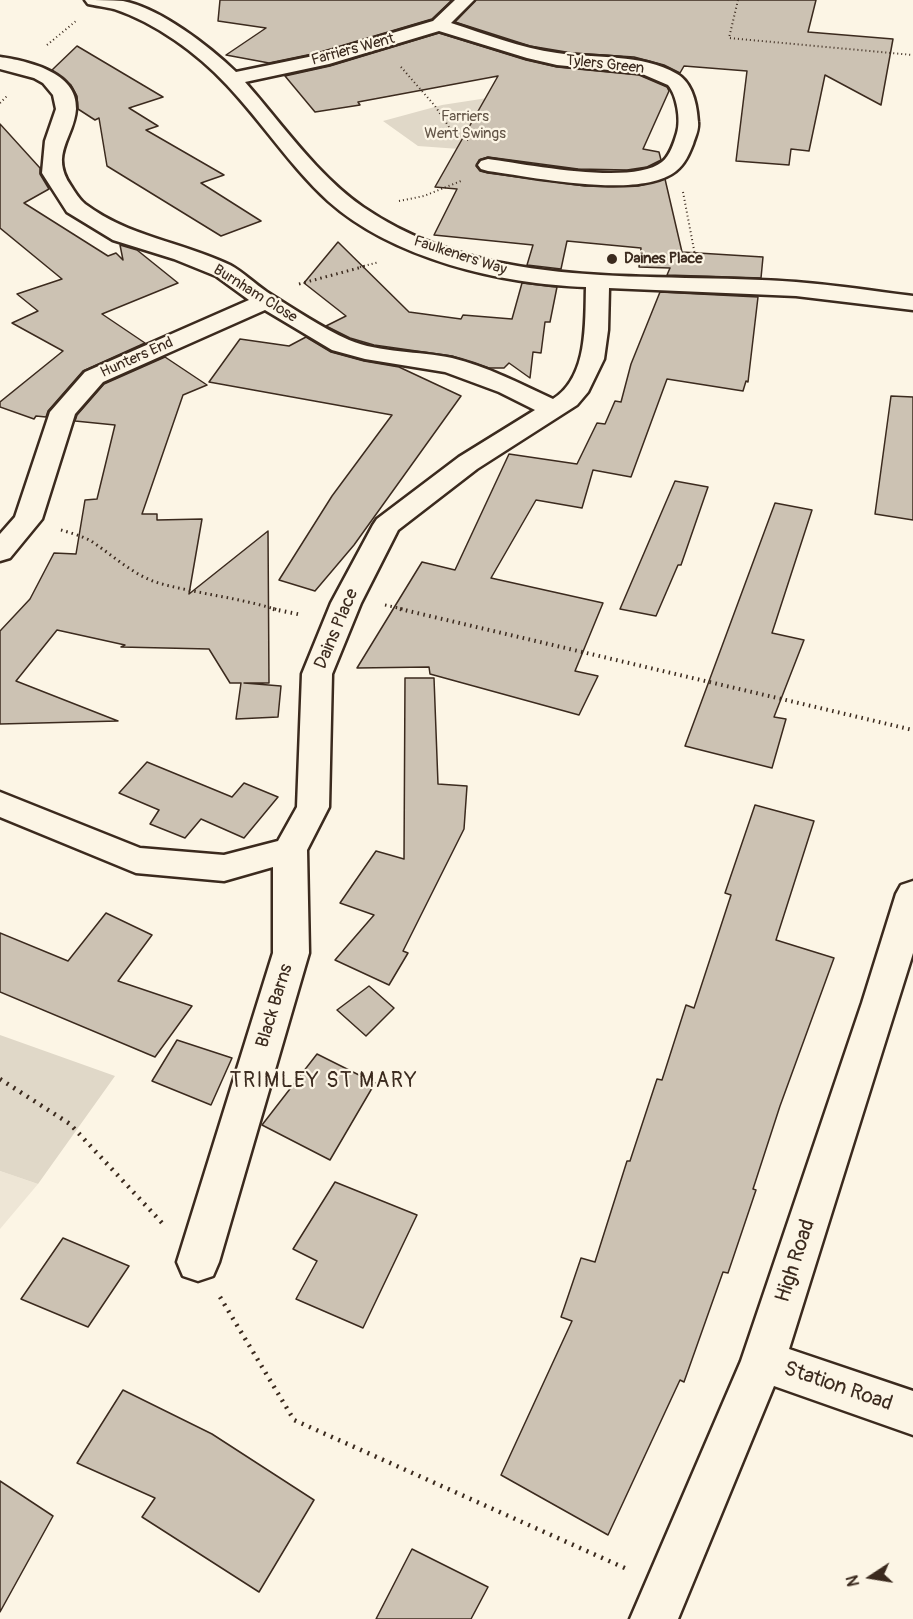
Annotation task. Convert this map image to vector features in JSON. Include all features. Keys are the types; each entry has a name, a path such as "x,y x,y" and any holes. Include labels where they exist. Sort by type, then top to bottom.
{"street":[{"name":"Faulkeners Way","path":"94,0 146,16 194,46 232,79 319,181 356,212 404,238 475,264 516,274 598,282 796,289 913,303"},
{"name":"Farriers Went","path":"232,79 322,60 439,25 465,0"},
{"name":"Tylers Green","path":"439,25 528,53 579,62 630,65 654,70 671,78 680,86 684,94 689,126 677,160 663,171"},
{"name":"Burnham Close","path":"0,63 33,70 48,77 59,90 66,106 56,141 52,173 75,207 121,235 182,254 224,271 262,298 341,345 365,352 450,365 508,387 554,409"},
{"path":"488,165 597,179 619,179 663,171"},
{"name":"Dains Place","path":"290,850 313,807 317,674 346,603 387,525 468,463 554,409 577,391 589,372 595,349 598,282"},
{"name":"Hunters End","path":"0,552 28,519 63,412 94,377 262,298"},
{"path":"0,804 136,860 224,868 290,850"},
{"name":"Black Barns","path":"198,1262 291,953 290,850"},
{"name":"High Road","path":"662,1603 763,1361 880,1003 913,894"},
{"name":"Station Road","path":"763,1361 913,1413"}],"path":[{"path":"738,0 729,38 913,55"},
{"path":"356,212 372,206 424,196 460,182 488,165 482,146 453,133 435,106 381,44"},
{"path":"663,171 680,177 698,266 690,285"},
{"path":"262,298 367,267 382,260 404,238"},
{"path":"28,519 89,540 131,570 161,584 177,586 209,596 256,603 290,614 307,615 346,603 393,605 913,730"},
{"path":"0,1079 70,1124 198,1262 294,1420 662,1603"}],"shaded area":[{"path":"0,1171 38,1184 0,1229"}],"green space":[{"name":"Farriers Went Swings","path":"494,97 487,151 418,146 383,121 442,105"},
{"path":"0,1035 115,1076 38,1184 0,1171"}],"building":[{"path":"220,0 452,0 432,19 317,53 269,63 226,55 266,28 218,21"},
{"path":"476,0 816,0 808,32 893,39 881,105 825,75 809,151 791,149 789,165 736,161 747,71 684,66 680,73 664,65 634,57 572,53 530,46 455,22"},
{"path":"439,33 526,60 557,67 639,75 667,87 669,91 643,149 659,152 661,160 647,167 627,170 578,169 488,157 479,160 476,166 480,171 488,173 585,186 638,186 665,179 682,252 763,257 761,278 667,275 670,268 639,267 641,248 567,241 561,269 527,265 533,245 434,235 457,189 435,187 498,76 358,102 360,105 315,112 285,76 330,66"},
{"path":"77,46 163,97 129,108 158,126 146,130 224,175 201,183 261,221 221,236 107,166 99,118 95,120 78,109 77,96 71,85 52,70"},
{"path":"0,124 40,168 40,174 49,189 24,203 108,256 116,253 123,260 120,245 137,250 178,283 102,314 145,343 83,371 48,411 46,417 36,416 34,419 0,407 0,402 63,351 12,323 38,311 17,294 62,279 0,228"},
{"path":"338,242 409,312 461,319 463,315 512,319 522,283 557,287 550,322 545,322 541,353 533,352 530,378 509,363 504,368 489,368 452,356 374,345 350,338 326,326 346,316 304,283"},
{"path":"660,292 758,297 748,382 746,381 743,391 667,379 631,477 593,470 582,508 536,500 491,578 603,603 575,671 598,676 579,715 430,674 429,667 357,668 422,562 455,570 509,454 577,464 597,423 605,424 615,401 621,402 631,364"},
{"path":"306,337 331,352 399,367 461,396 354,545 315,591 279,580 332,496 392,415 209,382 240,339 289,346"},
{"path":"165,357 207,385 183,395 142,514 157,514 157,520 202,519 189,594 268,531 269,683 244,683 281,686 278,717 236,719 241,683 230,683 209,649 121,647 125,645 57,630 16,681 118,721 0,724 0,631 30,599 54,553 76,554 85,500 97,499 115,425 75,421 77,415 104,384"},
{"path":"891,396 913,397 913,520 875,514"},
{"path":"675,481 708,487 681,565 678,565 656,616 620,609"},
{"path":"775,503 812,510 772,633 804,640 774,717 786,719 772,768 685,746"},
{"path":"405,678 434,678 438,784 467,786 464,829 403,951 408,953 389,985 335,960 374,915 340,903 376,851 404,859"},
{"path":"147,762 232,797 244,783 278,797 244,838 201,819 185,838 150,824 159,810 119,793"},
{"path":"755,805 814,821 776,940 834,958 780,1106 753,1189 756,1190 728,1273 723,1272 684,1382 680,1380 608,1535 501,1475 572,1321 561,1317 581,1258 595,1262 627,1161 630,1161 657,1079 662,1080 686,1005 694,1008 731,895 725,893"},
{"path":"106,913 152,935 118,981 192,1006 155,1057 0,992 0,933 68,961"},
{"path":"369,986 394,1008 366,1036 337,1010"},
{"path":"177,1040 232,1058 211,1105 152,1081"},
{"path":"317,1054 375,1083 330,1160 262,1125"},
{"path":"335,1182 417,1215 363,1328 296,1299 317,1261 293,1249"},
{"path":"63,1238 129,1266 88,1327 21,1299"},
{"path":"123,1390 212,1434 314,1500 259,1592 142,1517 155,1498 77,1463"},
{"path":"0,1481 53,1516 0,1612"},
{"path":"412,1549 488,1587 471,1619 376,1619"}],"place":[{"name":"Daines Place","path":"612,259"}],"district":[{"name":"TRIMLEY ST MARY","path":"324,1082"}]}
